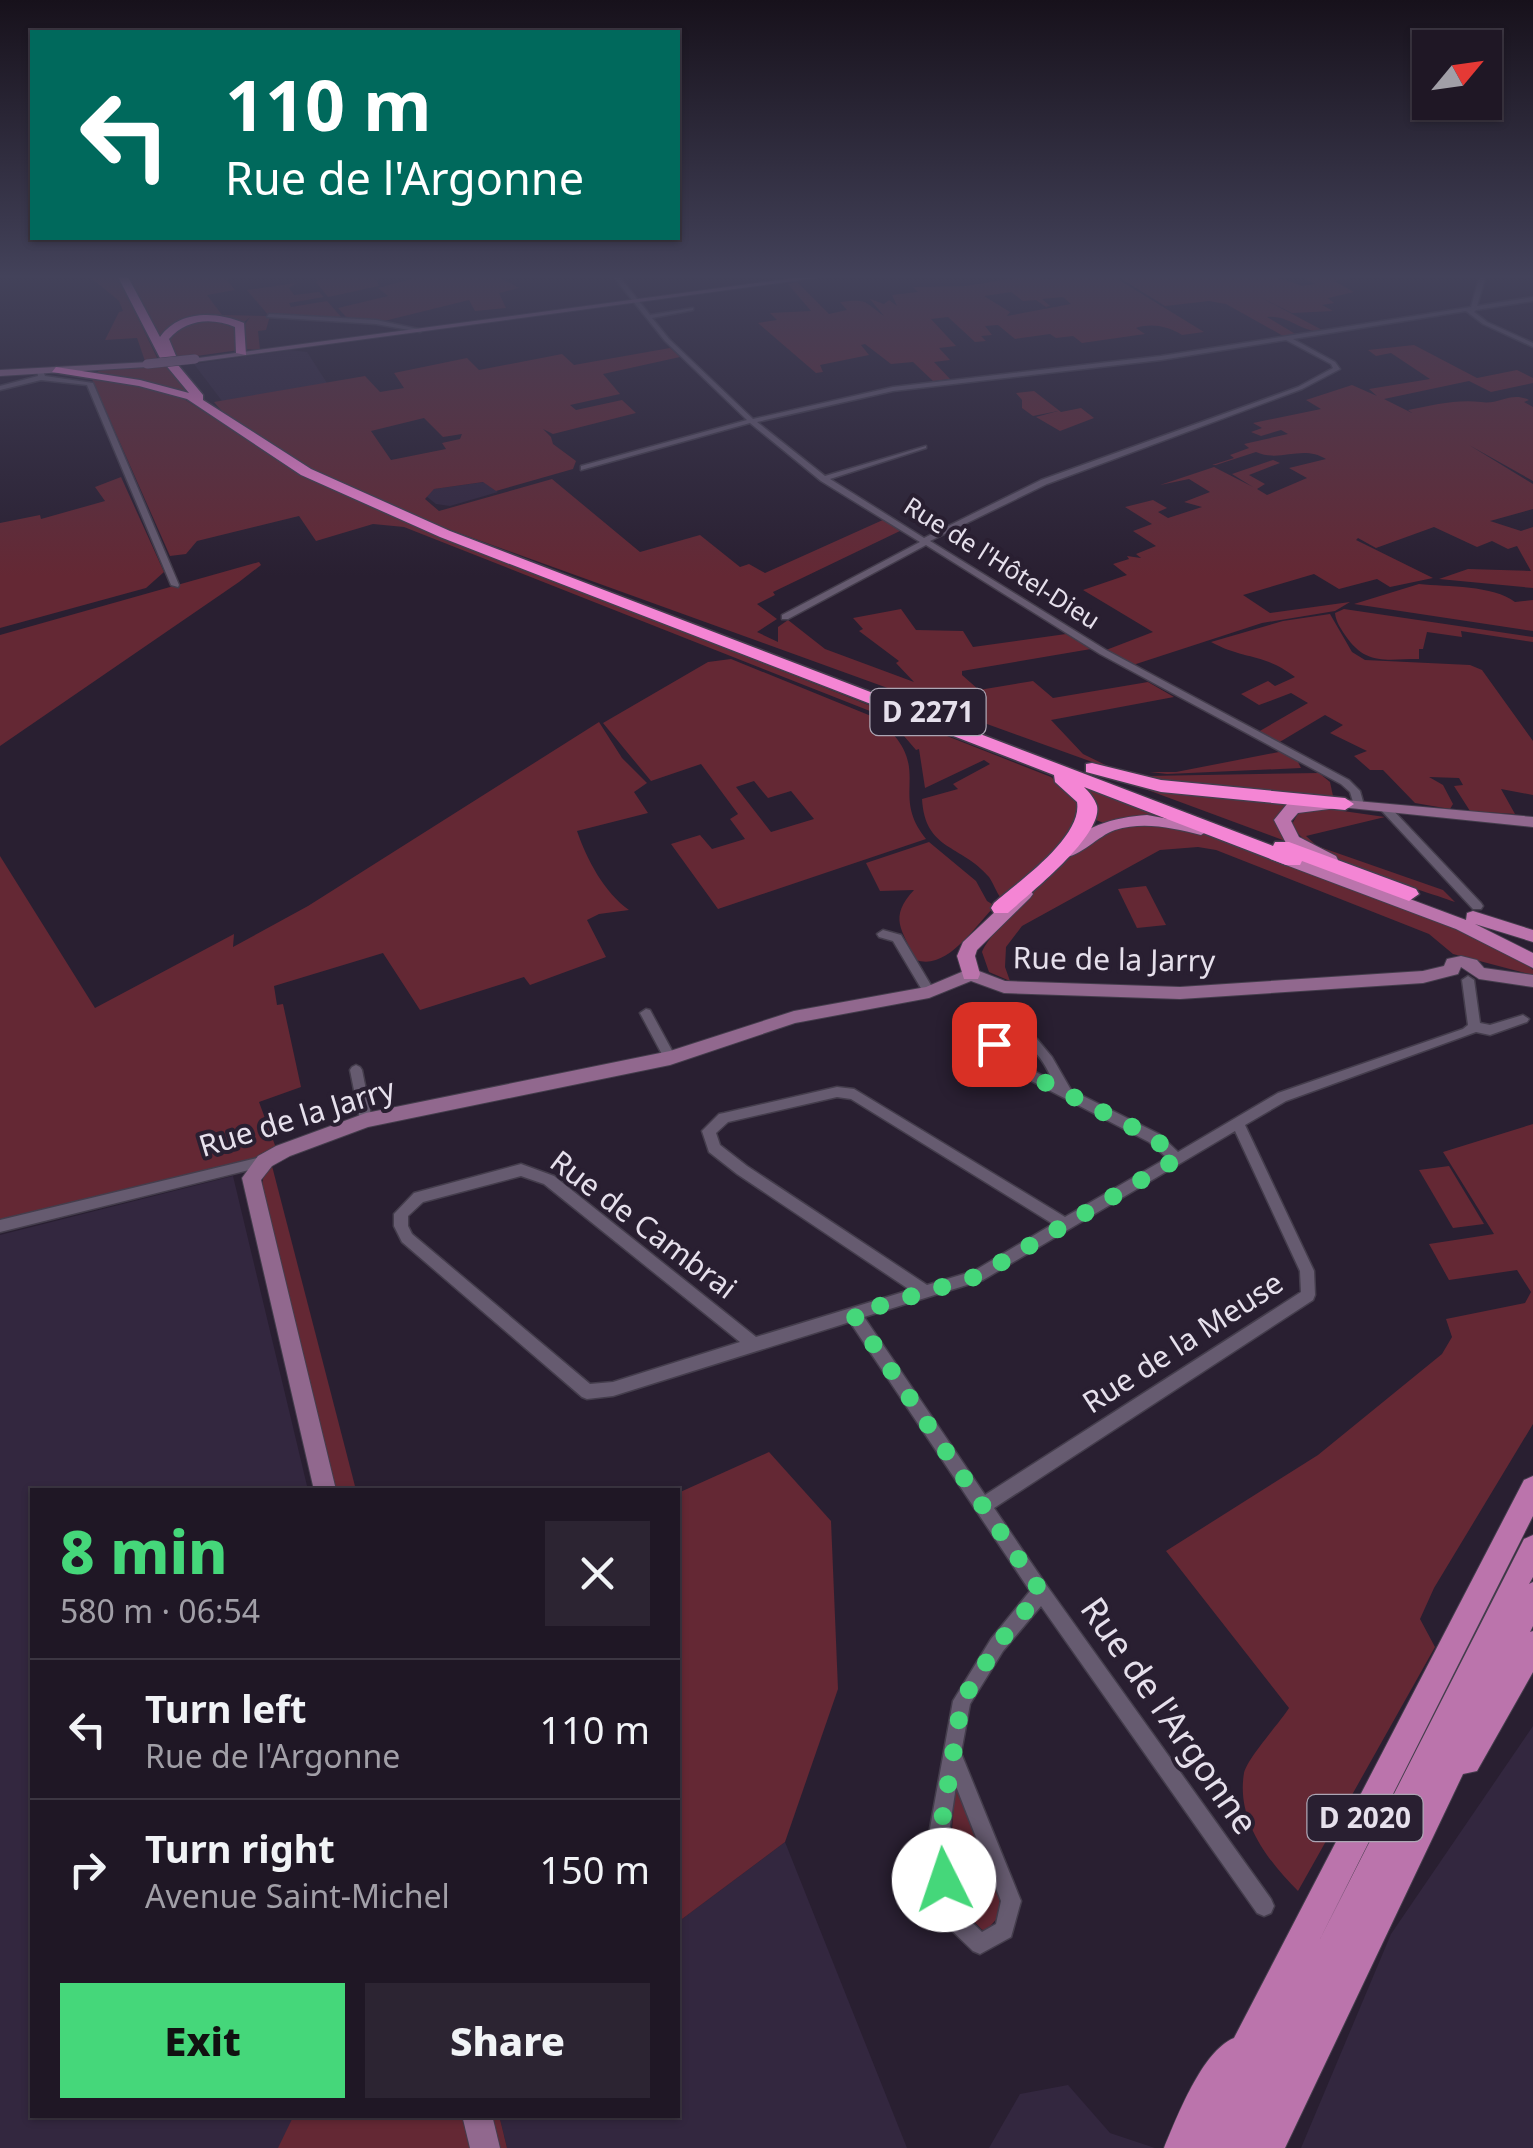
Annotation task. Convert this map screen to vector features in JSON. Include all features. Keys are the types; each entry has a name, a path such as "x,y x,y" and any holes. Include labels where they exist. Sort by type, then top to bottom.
{"highway":[{"path":"112,375 175,391 228,422"},
{"name":"D 2271","path":"179,375 228,422 306,472 445,534 1409,894"},
{"path":"181,375 184,381"},
{"name":"D 2271","path":"986,738 1293,861"},
{"path":"986,738 1161,786 1352,804"},
{"path":"986,738 1061,778 1079,792 1088,806 1088,820 1078,836 1001,908"}],"main road":[{"path":"1352,804 1293,808 1282,820 1283,828 1293,841 1314,852 1409,894"},
{"path":"970,974 966,956 969,947 1080,840 1109,824 1139,819 1181,824 1293,861"},
{"name":"D 2271","path":"1293,861 1530,950"},
{"name":"D 2271","path":"1409,894 1530,950"},
{"path":"970,974 962,966 963,945 1001,908"},
{"name":"D 2020","path":"1202,2148 1270,2004 1533,1490"},
{"name":"D 2020","path":"1237,2148 1273,2067 1533,1548"},
{"path":"1266,2148 1533,1596"},
{"path":"1380,1912 1533,1645"},
{"path":"1182,2148 1214,2082 1270,2004"}],"street":[{"path":"0,388 46,375"},
{"path":"56,375 90,383 175,585"},
{"name":"Rue de l'Hôtel-Dieu","path":"706,375 751,421 824,479 1131,668 1328,772 1355,790 1352,804"},
{"path":"584,468 751,421 952,379 990,375"},
{"path":"786,618 1004,499 1325,375"},
{"path":"824,479 924,447"},
{"path":"1352,804 1533,822"},
{"path":"1385,808 1477,906"},
{"path":"883,934 898,938 930,992"},
{"name":"Rue de la Jarry","path":"0,1226 265,1161 304,1141 366,1120 670,1058 794,1016 930,992 970,974 1004,987 1180,993 1423,977 1452,970 1533,982"},
{"path":"1474,976 1474,1027"},
{"path":"646,1013 670,1058"},
{"path":"754,1344 978,1276 1282,1097 1474,1027 1490,1030 1523,1019"},
{"path":"1066,1093 1039,1046 1028,1036 1014,1032 999,1036 994,1044 997,1058 1154,1138 1177,1159"},
{"path":"356,1070 366,1120"},
{"path":"926,1292 742,1170 714,1148 709,1131 724,1118 837,1092 854,1094 1066,1225"},
{"name":"Rue de la Meuse","path":"982,1506 1308,1295 1306,1271 1238,1123"},
{"path":"265,1161 252,1178 252,1192 325,1488"},
{"name":"Rue de Cambrai","path":"521,1170 532,1172 549,1180 754,1344 613,1390 587,1392 408,1238 401,1226 402,1214 419,1197 521,1170"},
{"name":"Rue de l'Argonne","path":"853,1314 1041,1592 1264,1906"},
{"path":"952,1753 1011,1901 1004,1930 980,1944 950,1915 938,1845 952,1753 962,1701 997,1645 1041,1592"},
{"path":"478,2118 485,2148"}],"shaded area":[{"path":"101,375 174,375 193,396"},
{"path":"203,375 322,375 327,383 222,401"},
{"path":"395,375 604,375 620,394 570,405 576,410 622,400 636,413 553,434 543,429 553,444 576,461 573,469 496,491 483,482 434,489 425,499 439,511 552,479 640,552 700,535 740,567 749,564 765,573 885,519 902,530 773,592 775,595 757,604 777,619 757,632 778,642 778,627 788,620 825,649 914,682 896,663 899,661 859,631 863,629 853,618 901,609 916,630 963,631 973,647 1066,634 1091,649 962,671 962,675 979,690 1033,681 1053,698 1148,682 1174,697 1051,720 1083,754 1120,772 409,515 278,453 253,437 214,402 365,376 380,392 404,388","holes":["424,418 443,437 462,434 460,439 442,443 446,449 391,460 371,431"]},
{"path":"927,375 946,375 950,379 933,381"},
{"path":"1424,375 1533,378 1533,383 1491,392 1469,381 1384,399 1412,413 1408,410 1454,402 1516,397 1529,400 1524,402 1533,407 1533,481 1469,445 1533,484 1533,509 1490,521 1521,531 1533,527 1533,588 1439,579 1468,569 1531,571 1517,546 1508,549 1492,541 1477,547 1434,527 1376,548 1358,538 1356,540 1433,578 1390,587 1377,579 1339,589 1314,574 1243,595 1270,613 1350,602 1335,611 1262,623 1133,665 1106,650 1153,632 1083,590 1127,575 1113,564 1129,559 1127,556 1141,558 1136,554 1156,546 1133,531 1152,524 1125,507 1153,500 1167,508 1158,512 1168,518 1202,507 1184,502 1210,492 1189,479 1160,485 1214,467 1253,487 1232,474 1273,460 1280,463 1249,475 1265,484 1257,489 1267,495 1307,478 1289,468 1326,459 1308,453 1274,456 1256,452 1212,465 1249,448 1244,444 1288,434 1281,430 1261,436 1251,432 1262,428 1253,423 1321,409 1306,400 1352,385 1377,396 1369,389 1430,379"},
{"path":"91,377 179,396 313,480 415,526 1051,777 1082,806 1075,829 1009,897 1001,898 978,866 937,838 925,816 922,799 958,789 953,784 990,764 984,760 925,788 919,749 875,713 404,527 373,524 316,541 299,516 197,541 186,554 170,556"},
{"path":"1034,391 1061,412 1081,408 1094,418 1060,431 1036,417 1058,411 1033,416 1022,408 1016,393"},
{"path":"121,477 164,572 146,588 0,628 0,523 40,515 41,519 105,501 95,487"},
{"path":"484,482 498,492 450,506 436,504 426,496 434,489"},
{"path":"259,562 261,565 239,582 0,746 0,635"},
{"path":"1419,584 1495,592 1515,602 1533,600 1533,631 1354,604"},
{"path":"1344,609 1533,637 1533,642 1461,631 1462,637 1427,632 1419,659 1377,659 1361,652 1345,635 1335,613"},
{"path":"1330,614 1352,652 1365,660 1470,665 1482,670 1533,741 1533,795 1501,789 1515,814 1470,811 1454,786 1463,785 1459,778 1429,777 1443,785 1453,804 1450,809 1415,803 1383,770 1370,770 1354,756 1367,751 1330,733 1343,725 1325,715 1278,743 1258,732 1308,703 1291,693 1259,705 1241,694 1268,681 1275,686 1295,677 1273,664 1211,642 1283,621"},
{"path":"731,659 876,718 904,751 909,766 910,807 926,839 718,909 671,844 700,835 712,849 745,839 730,819 738,814 701,764 651,781 603,723 708,662","holes":["754,781 768,798 791,791 814,819 771,832 736,787"]},
{"path":"599,722 622,758 647,783 634,792 648,813 577,831 597,875 629,910 599,914 587,920 606,957 530,985 524,977 420,1010 383,953 274,986 277,1005 283,1004 301,1087 259,1102 276,1148 260,1159 0,1223 0,856 95,1008 234,934 233,947 308,906"},
{"path":"1284,751 1296,758 1301,768 1167,774 1150,772 1176,772"},
{"path":"1319,773 1330,782 1333,796 1327,799 1151,780 1147,776"},
{"path":"1074,779 1164,817 1104,823 1093,819"},
{"path":"1118,779 1308,803 1291,806 1288,842"},
{"path":"1322,808 1385,817 1306,836 1317,846 1443,890 1455,902 1365,871 1318,849 1292,824 1299,812"},
{"path":"1138,823 1188,828 1473,935 1525,963 1533,975 1453,954 1429,934 1216,850 1198,847 1160,850 1022,926 1006,947 1005,967 1010,981 989,972 982,952 988,941 1050,872 1092,836"},
{"path":"929,842 976,881 987,901 995,906 960,945 927,962 916,960 900,924 901,909 914,890 880,891 866,863"},
{"path":"1146,886 1166,925 1137,928 1118,889"},
{"path":"1533,1124 1533,1424 1434,1588 1420,1619 1435,1647 1298,1891 1257,1838 1243,1790 1247,1766 1289,1708 1166,1551 1318,1455 1442,1354 1452,1337 1446,1319 1525,1303 1531,1292 1517,1270 1449,1280 1429,1244 1494,1234 1443,1152"},
{"path":"272,1166 355,1488 333,1488 261,1190 264,1174"},
{"path":"1449,1166 1484,1224 1453,1228 1419,1170"},
{"path":"233,1176 308,1488 30,1488 30,2118 456,2118 463,2148 0,2148 0,1235"},
{"path":"769,1452 831,1521 838,1689 785,1842 680,1921 680,1492"},
{"path":"1533,1726 1533,2148 1301,2148 1391,1934"},
{"path":"955,1788 965,1798 999,1893 1000,1915 985,1932 961,1901 955,1884"},
{"path":"785,1842 907,2148 507,2148 500,2118 680,2118 680,1921"},
{"path":"1068,2085 1110,2133 1155,2148 989,2148 1020,2094"},
{"path":"293,2118 500,2118 507,2148 278,2148"}],"route":[{"path":"944,1880 938,1845 962,1701 997,1645 1041,1592 853,1314 978,1276 1177,1159 1154,1138 997,1058 994,1044"}]}
